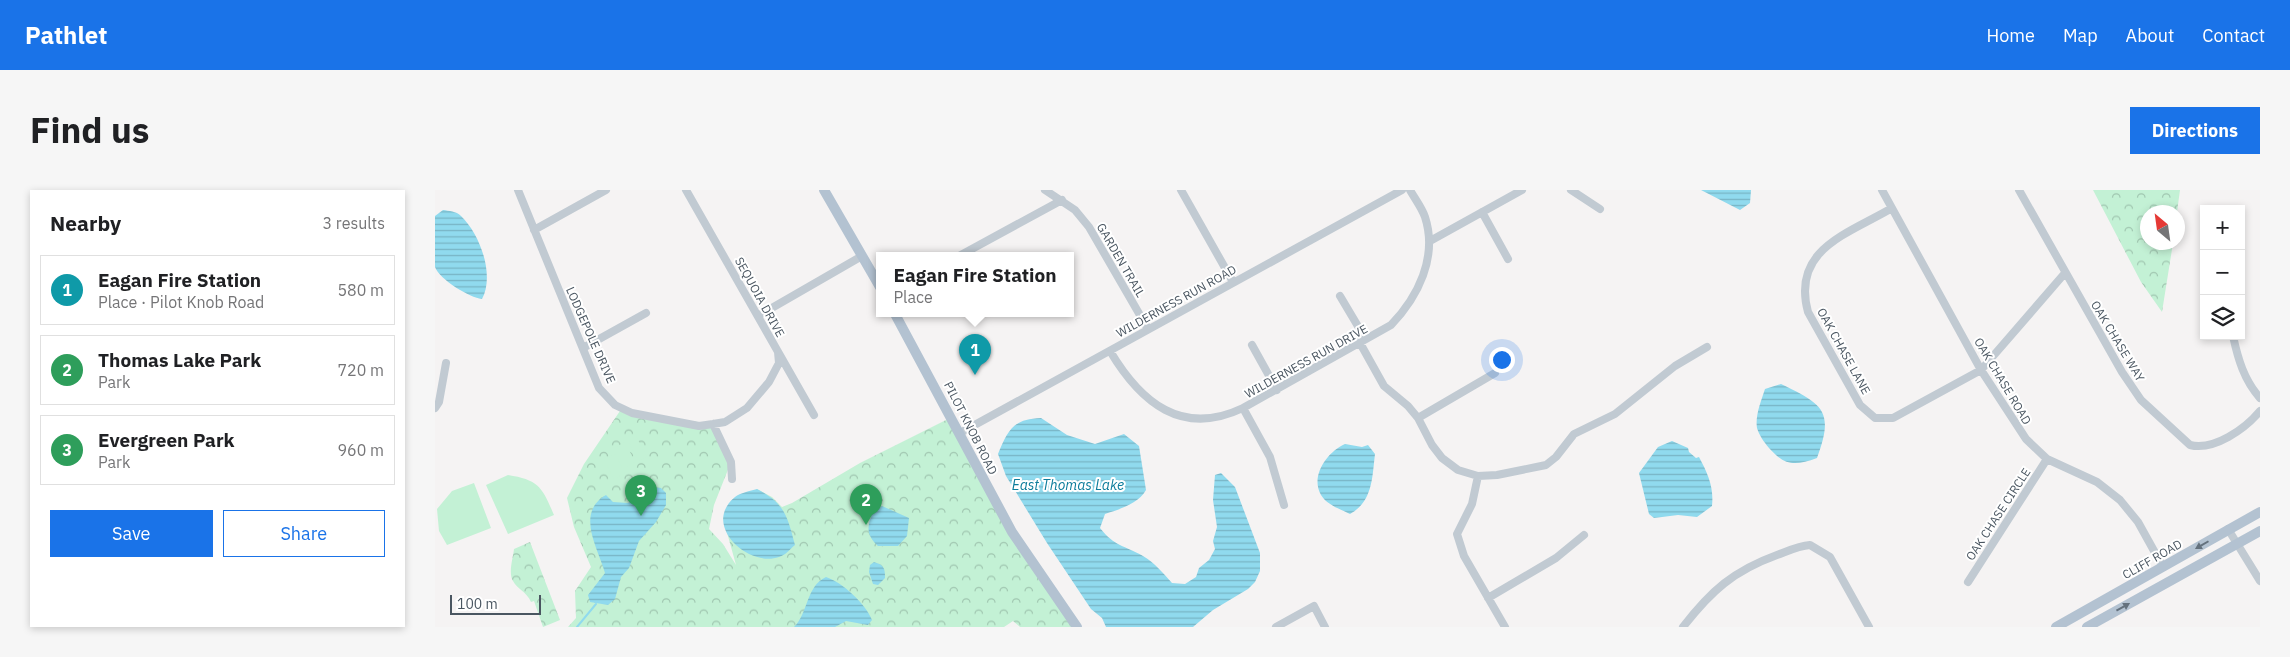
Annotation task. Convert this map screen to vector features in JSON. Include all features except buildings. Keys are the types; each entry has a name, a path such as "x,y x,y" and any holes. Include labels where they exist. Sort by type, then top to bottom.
{"main road":[{"path":"824,190 876,280"},
{"name":"PILOT KNOB ROAD","path":"897,317 1012,532 1077,627"},
{"name":"CLIFF ROAD","path":"2056,627 2260,512"},
{"path":"2087,627 2260,531"}],"street":[{"name":"LODGEPOLE DRIVE","path":"518,190 599,388 615,405 632,413 699,426 725,422 747,408 769,382 779,363 778,352"},
{"path":"534,230 606,190"},
{"name":"SEQUOIA DRIVE","path":"687,190 814,415"},
{"name":"GARDEN TRAIL","path":"1045,190 1075,210 1089,227 1148,330"},
{"path":"1181,190 1233,282"},
{"name":"WILDERNESS RUN ROAD","path":"960,433 1403,190"},
{"name":"WILDERNESS RUN DRIVE","path":"1110,350 1134,385 1157,405 1173,414 1190,419 1209,420 1227,416 1277,390 1391,325 1408,307 1426,269 1430,241 1425,216 1410,190"},
{"path":"1430,241 1522,190"},
{"path":"1571,190 1600,209"},
{"name":"OAK CHASE ROAD","path":"1882,190 1981,370 2025,439 2047,459 2097,482 2120,500 2138,522 2163,567"},
{"name":"OAK CHASE WAY","path":"2019,190 2122,372 2141,400 2190,445 2200,448 2211,445 2251,421 2260,412"},
{"path":"966,252 1062,200"},
{"name":"OAK CHASE LANE","path":"1892,208 1823,248 1811,264 1805,282 1804,296 1808,312 1860,405 1875,418 1893,418 1981,370 2065,273"},
{"path":"1482,212 1508,259"},
{"path":"757,316 862,256"},
{"path":"1340,296 1361,333 1360,344 1384,386 1408,406 1418,418 1441,458 1459,470 1478,476 1535,469 1546,465 1556,457 1574,434 1615,414 1675,366 1707,347"},
{"path":"583,348 646,313"},
{"path":"2234,340 2250,387 2260,398"},
{"path":"1252,345 1277,390"},
{"path":"435,408 439,402 446,364"},
{"path":"1418,418 1495,372"},
{"path":"1243,408 1270,457 1283,505"},
{"path":"713,424 731,462 732,479"},
{"name":"OAK CHASE CIRCLE","path":"1969,582 2047,459"},
{"path":"1478,476 1473,504 1457,534 1464,556 1505,627"},
{"path":"2228,530 2260,581"},
{"path":"1488,598 1557,558 1584,535"},
{"path":"1683,627 1705,598 1728,578 1752,564 1810,545 1830,557 1869,627"},
{"path":"1276,627 1314,606 1325,627"}],"green space":[{"path":"2093,190 2180,190 2178,205 2140,205 2140,250 2172,250 2162,312 2141,282"},
{"path":"622,408 637,414 713,424 731,462 714,505 709,529 723,544 736,565 723,518 757,489 772,497 782,507 860,463 952,417 985,484 1076,627 1020,627 1013,621 1004,627 568,627 576,618 575,591 591,567 574,527 567,498 584,464"},
{"path":"636,436 647,457 638,461 628,440"},
{"path":"625,442 635,462 626,467 616,447"},
{"path":"615,454 625,473 614,479 604,460"},
{"path":"508,475 527,479 538,486 554,515 508,534 486,485"},
{"path":"474,483 491,528 447,545 439,531 437,509 452,491"},
{"path":"530,542 560,620 543,627 534,601 531,602 515,584 511,574 514,549"}],"water":[{"path":"1701,190 1751,190 1750,203 1740,210"},
{"path":"443,210 455,212 461,216 474,233 484,255 487,278 486,289 482,299 455,287 442,277 435,267 435,216"},
{"path":"1781,384 1806,397 1821,410 1825,429 1817,458 1796,463 1785,461 1769,448 1759,433 1757,419 1765,389"},
{"name":"East Thomas Lake","path":"1041,418 1067,435 1095,444 1124,434 1139,446 1146,490 1143,495 1133,502 1105,514 1100,528 1110,539 1143,556 1159,568 1172,583 1185,584 1196,577 1199,568 1209,560 1215,549 1213,541 1217,527 1213,500 1215,475 1221,473 1235,487 1260,553 1260,571 1255,582 1248,589 1213,610 1193,627 1106,627 1102,618 1091,609 1047,543 1006,476 998,454 1005,438 1013,427 1024,421"},
{"path":"1672,441 1688,448 1689,452 1696,458 1699,457 1710,481 1712,506 1697,517 1678,515 1654,518 1649,514 1639,473 1658,447"},
{"path":"1345,444 1362,447 1368,445 1375,454 1372,480 1367,496 1358,509 1350,514 1327,501 1321,495 1318,488 1319,473 1322,465 1332,453"},
{"path":"653,487 661,488 666,493 666,505 656,522 639,541 629,568 621,577 615,599 608,605 590,602 588,595 605,573 591,531 592,511 597,502 606,495 613,502 628,503"},
{"path":"757,489 779,505 790,526 795,545 779,557 767,559 754,556 742,550 733,542 726,531 723,520 726,508 735,497"},
{"path":"882,506 909,518 907,536 898,546 878,546 869,533 870,520 874,510"},
{"path":"874,562 880,564 885,572 885,578 878,585 873,584 869,572 870,565"},
{"path":"826,577 846,589 865,607 872,620 868,625 846,621 835,627 794,627 802,615 811,593 819,581"}],"waterway":[{"path":"577,627 596,604"}],"place":[{"name":"Eagan Fire Station","path":"975,375"},
{"name":"Evergreen Park","path":"641,516"},
{"name":"Thomas Lake Park","path":"866,525"}]}
